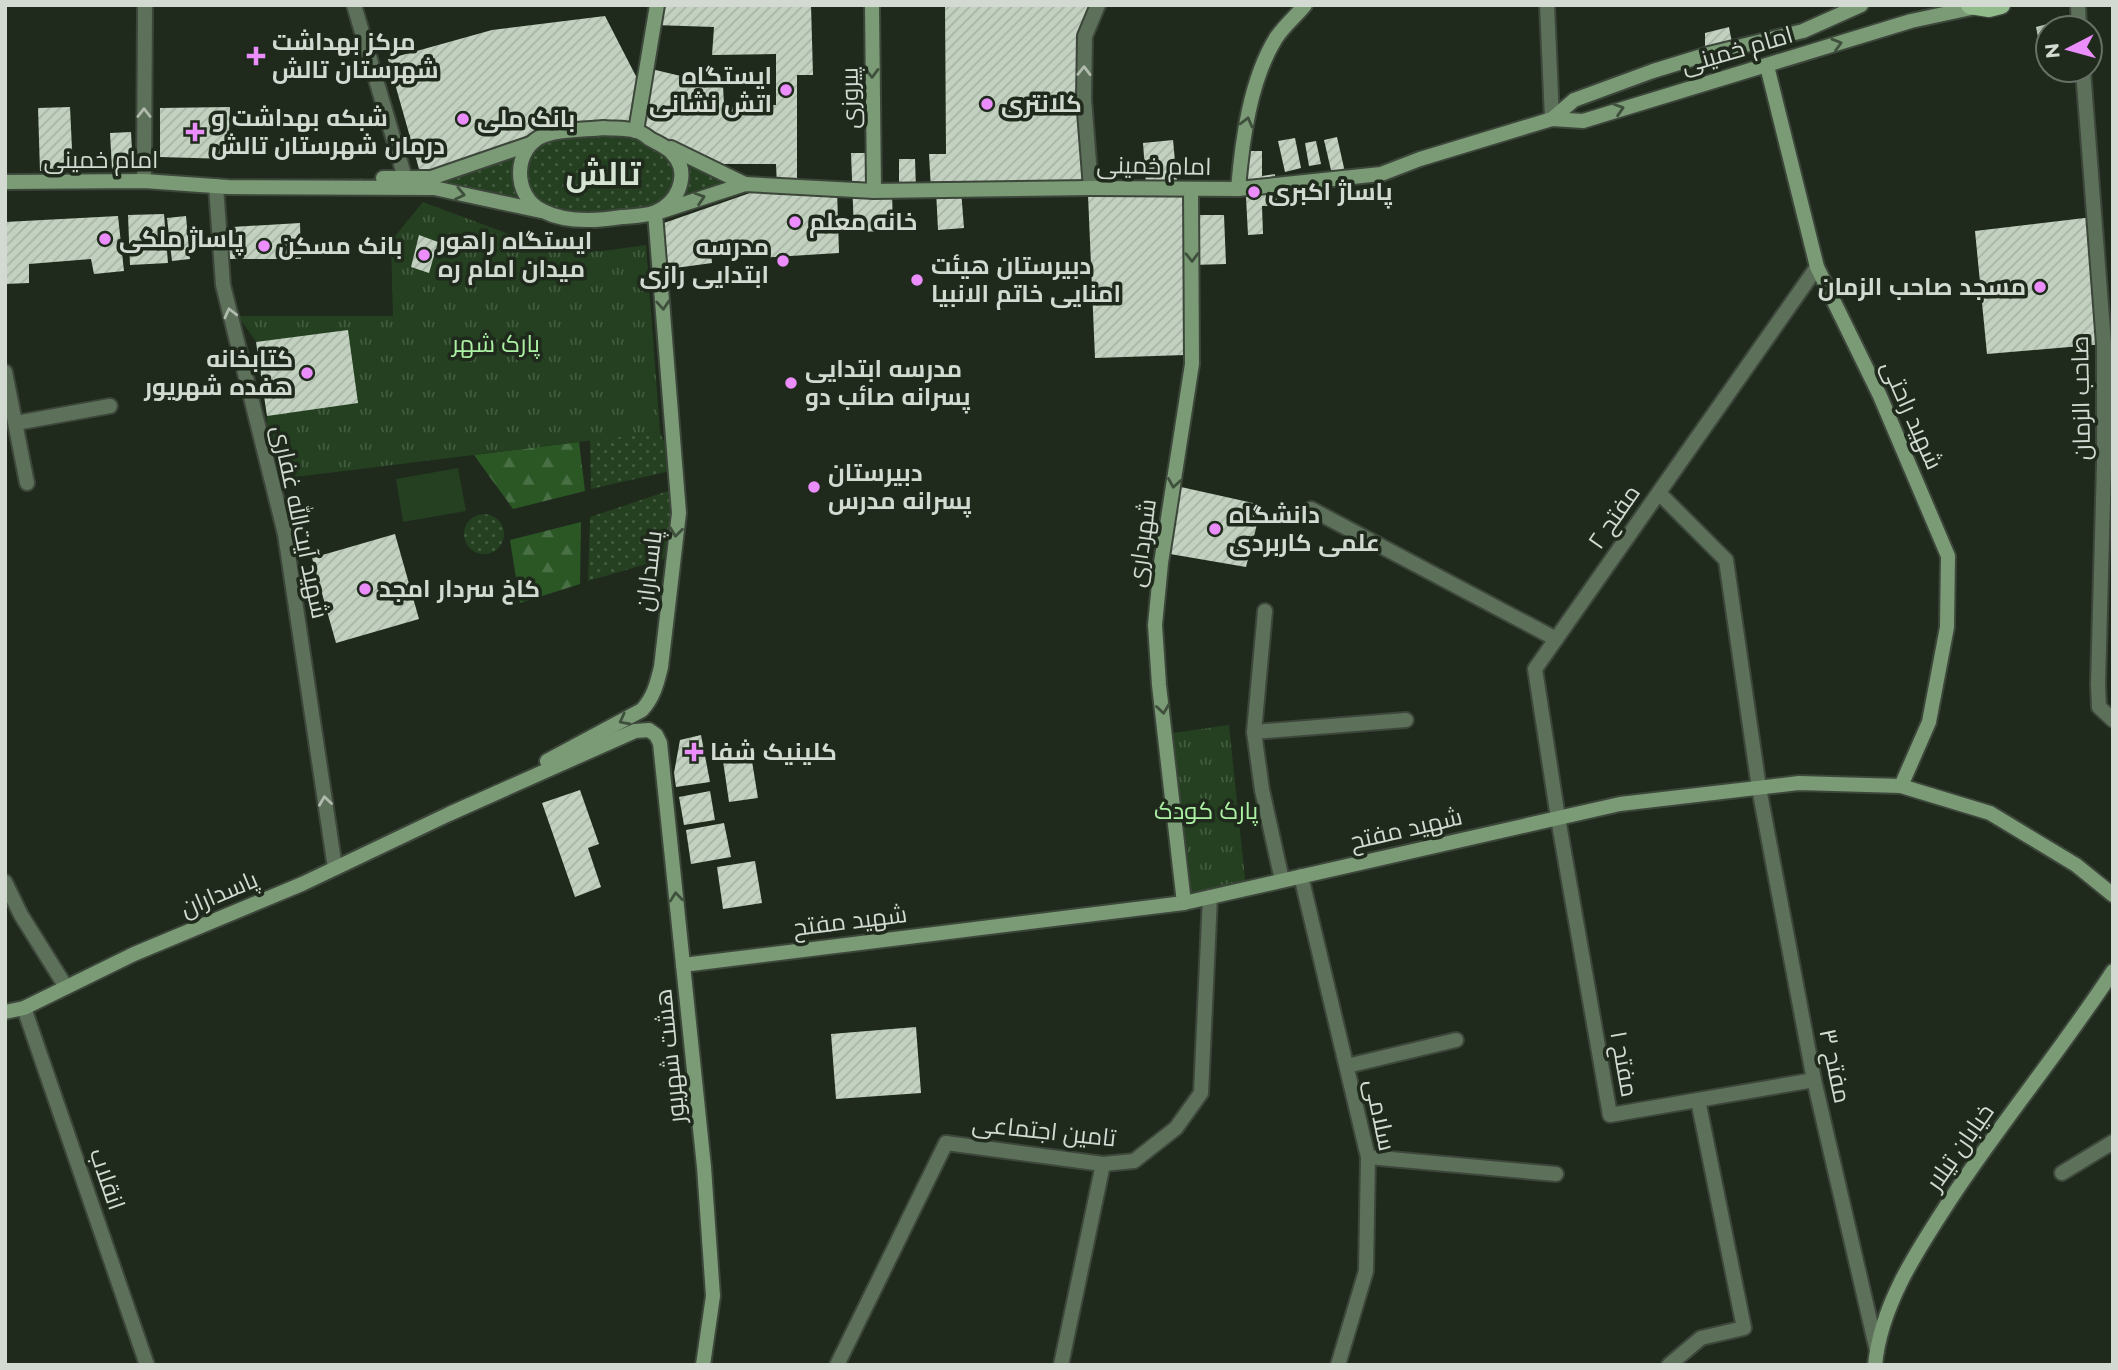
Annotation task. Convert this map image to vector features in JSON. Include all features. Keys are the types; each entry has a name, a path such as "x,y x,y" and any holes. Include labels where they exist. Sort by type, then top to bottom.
{"main road":[{"path":"1973,6 1989,8 2001,5"}],"street":[{"path":"144,181 145,5"},
{"path":"354,5 405,178"},
{"path":"635,131 655,5"},
{"name":"پیروزی","path":"872,5 874,191"},
{"path":"1091,188 1084,99 1085,36 1098,5"},
{"path":"1238,189 1242,139 1260,72 1277,37 1305,5"},
{"path":"1547,5 1552,119"},
{"name":"امام خمینی","path":"1552,119 1574,100 1705,55 1803,31 1861,5"},
{"name":"امام خمینی","path":"656,213 745,184 874,191 1238,189 1381,174 1420,159 1552,119 1583,121 1654,97 1767,66 1911,21 1973,6"},
{"name":"شهید راحتی","path":"1767,66 1817,267 1880,396 1948,556 1947,627 1929,722 1901,786"},
{"name":"صاحب الزمان","path":"2083,84 2104,344 2099,707 2113,720"},
{"path":"604,128 635,131 671,151 679,162 682,174 680,188 671,203 656,213 613,219 582,220 559,217 541,211 522,191 520,169 523,157 530,144 545,135 604,128"},
{"name":"امام خمینی","path":"635,131 745,184"},
{"name":"امام خمینی","path":"196,184 225,180 431,178 530,144"},
{"name":"امام خمینی","path":"5,182 144,181 216,186 434,188 541,211"},
{"name":"شهید آیت‌الله غفاری","path":"216,186 223,285 285,534 335,868"},
{"name":"شهرداری","path":"1184,903 1159,685 1155,625 1161,563 1192,364 1191,189"},
{"name":"پاسداران","path":"449,814 642,710 657,686 679,513 656,213"},
{"name":"مفتح ۲","path":"1558,818 1535,669 1817,267"},
{"path":"5,372 11,417 27,483"},
{"path":"11,417 110,406"},
{"name":"مفتح ۳","path":"1658,493 1726,560 1759,788 1814,1080 1876,1358"},
{"path":"1311,509 1556,639"},
{"path":"1265,611 1254,732 1262,790 1282,880"},
{"path":"1254,732 1406,720"},
{"name":"پاسداران","path":"5,1012 24,1008 134,954 335,868 635,731 649,730 656,735 660,743"},
{"name":"هشت شهریور","path":"660,743 704,1167 713,1296 703,1365"},
{"name":"شهید مفتح","path":"683,965 1184,903 1620,804 1799,783 1901,786 1990,813 2076,865 2113,895"},
{"name":"مفتح ۱","path":"1558,818 1610,1115 1814,1080"},
{"name":"سلامی","path":"1301,876 1368,1157 1366,1271 1338,1365"},
{"path":"5,882 21,915 66,987"},
{"name":"تامین اجتماعی","path":"837,1365 946,1143 1103,1164 1134,1161 1176,1128 1201,1093 1210,897"},
{"name":"خیابان تیلار","path":"1876,1358 1888,1307 1927,1235 1984,1149 2113,971"},
{"name":"انقلاب","path":"24,1008 147,1365"},
{"path":"1347,1066 1456,1040"},
{"path":"1669,1365 1701,1338 1744,1328 1699,1100"},
{"path":"2062,1173 2113,1142"},
{"path":"1368,1157 1556,1174"},
{"path":"1061,1365 1103,1164"}],"green space":[{"path":"633,130 744,184 656,213 581,219 434,188 196,184 258,179 431,178 546,136"},
{"name":"پارک شهر","path":"423,202 549,249 572,252 603,251 646,245 660,432 263,481 267,416 256,342 238,316 393,316 391,241"},
{"path":"660,432 675,470 591,489 590,440"},
{"path":"579,442 585,491 513,509 474,455"},
{"path":"458,468 466,511 403,522 396,479"},
{"path":"677,488 678,513 664,559 588,581 590,517"},
{"path":"484,514 498,520 504,534 498,548 484,554 470,548 464,534 470,520"},
{"path":"581,522 580,584 520,603 510,540"},
{"name":"پارک کودک","path":"1229,725 1246,888 1184,902 1166,734"}],"building":[{"path":"657,5 811,5 813,75 797,75 797,187 837,189 839,253 757,258 756,249 711,252 712,263 668,269 664,223 750,193 749,184 777,186 776,164 724,164 725,174 637,131 647,68 723,86 724,104 776,105 776,54 712,55 714,27 654,25"},
{"path":"945,5 1092,5 1088,182 961,190 964,228 938,230 936,190 931,190 929,154 946,154"},
{"path":"605,16 641,86 634,129 604,128 433,169 419,169 388,59 492,30"},
{"path":"1729,27 1733,48 1705,54 1705,33"},
{"path":"70,107 73,170 40,171 38,108"},
{"name":"شبکه بهداشت و درمان شهرستان تالش","path":"230,107 228,159 160,157 160,108"},
{"path":"131,132 133,169 112,169 110,133"},
{"path":"1337,137 1347,181 1334,183 1324,140"},
{"path":"1295,138 1301,168 1285,172 1278,141"},
{"path":"1173,140 1177,182 1146,184 1143,143"},
{"path":"1316,141 1321,164 1309,166 1305,143"},
{"path":"1247,151 1262,151 1262,176 1275,174 1277,206 1262,206 1263,234 1248,235 1245,178"},
{"path":"851,153 873,153 873,192 892,191 893,231 854,232"},
{"path":"899,159 915,159 916,190 899,191"},
{"path":"1185,189 1185,355 1095,358 1088,195"},
{"path":"164,214 168,263 130,265 128,215"},
{"path":"1193,215 1224,215 1226,264 1193,265"},
{"path":"118,216 124,271 94,274 91,259 29,264 29,283 5,284 5,222"},
{"path":"186,216 190,259 172,261 167,218"},
{"name":"مسجد صاحب الزمان","path":"2093,217 2104,344 1987,354 1975,231"},
{"name":"بانک مسکن","path":"300,223 301,259 228,259 224,233 232,227"},
{"name":"ایستگاه راهور میدان امام ره","path":"419,235 438,242 429,273 411,267"},
{"name":"کتابخانه هفده شهریور","path":"348,330 358,403 267,416 256,342"},
{"name":"دانشگاه علمی کاربردی","path":"1181,487 1262,505 1246,567 1170,554"},
{"name":"کاخ سردار امجد","path":"395,534 419,619 336,643 312,558"},
{"path":"701,735 710,782 676,787 674,773 680,740"},
{"path":"750,749 758,798 729,802 722,754"},
{"path":"580,790 599,844 588,848 601,887 575,897 542,803"},
{"path":"710,791 715,820 684,825 679,797"},
{"path":"724,823 731,857 691,864 686,830"},
{"path":"755,861 762,903 723,909 717,867"},
{"path":"916,1027 921,1093 836,1099 831,1034"}],"place":[{"name":"مرکز بهداشت شهرستان تالش","path":"256,56"},
{"name":"ایستگاه اتش نشانی","path":"786,90"},
{"name":"کلانتری","path":"987,104"},
{"name":"بانک ملی","path":"463,119"},
{"name":"شبکه بهداشت و درمان شهرستان تالش","path":"195,132"},
{"name":"پاساژ اکبری","path":"1254,192"},
{"name":"خانه معلم","path":"795,222"},
{"name":"پاساژ ملکی","path":"105,239"},
{"name":"بانک مسکن","path":"264,246"},
{"name":"ایستگاه راهور میدان امام ره","path":"424,255"},
{"name":"مدرسه ابتدایی رازی","path":"783,261"},
{"name":"دبیرستان هیئت امنایی خاتم الانبیا","path":"917,280"},
{"name":"مسجد صاحب الزمان","path":"2040,287"},
{"name":"کتابخانه هفده شهریور","path":"307,373"},
{"name":"مدرسه ابتدایی پسرانه صائب دو","path":"791,383"},
{"name":"دبیرستان پسرانه مدرس","path":"814,487"},
{"name":"دانشگاه علمی کاربردی","path":"1215,529"},
{"name":"کاخ سردار امجد","path":"365,589"},
{"name":"کلینیک شفا","path":"694,752"}],"district":[{"name":"تالش","path":"603,174"}]}
